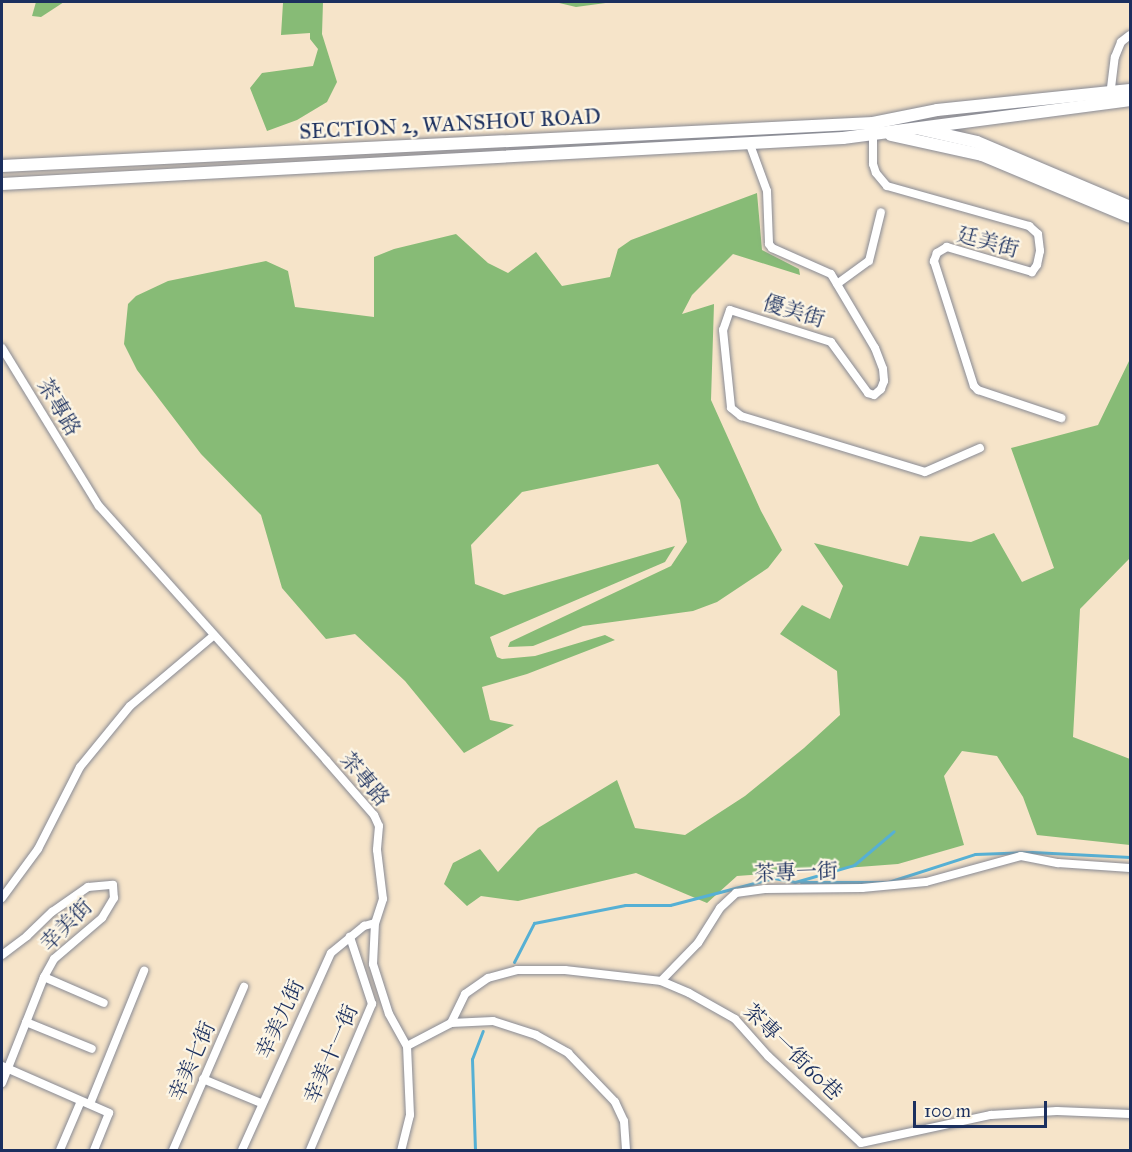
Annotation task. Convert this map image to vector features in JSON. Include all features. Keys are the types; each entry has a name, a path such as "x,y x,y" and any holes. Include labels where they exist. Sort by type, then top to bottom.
{"main road":[{"path":"877,130 914,128 1110,97 1131,90"},
{"path":"1110,97 1131,100"},
{"name":"SECTION 2, WANSHOU ROAD","path":"2,183 749,142 877,130 901,119 937,110 1110,97"},
{"path":"901,119 914,128 971,141 1131,207"},
{"path":"968,119 966,124 971,141"},
{"path":"877,130 982,155 1131,217"},
{"name":"SECTION 2, WANSHOU ROAD","path":"3,167 877,130"}],"street":[{"path":"1110,97 1115,57 1121,42 1131,35"},
{"name":"廷美街","path":"877,130 876,173 887,186 1029,226 1038,234 1040,251 1037,265 1032,272 947,247 937,254 934,261 974,386 978,390 1061,418"},
{"name":"優美街","path":"749,142 767,191 772,248 831,274 875,348 883,369 884,381 881,389 874,395 862,387 831,342 730,310 723,330 731,408 741,417 926,472 980,448"},
{"path":"837,284 869,261 881,212"},
{"name":"茶專路","path":"2,348 99,506 374,815 380,826 377,850 383,899 375,923 373,964 380,990 407,1046"},
{"path":"2,898 38,849 80,767 130,706 213,636"},
{"name":"茶專一街","path":"661,981 698,943 720,908 736,893 765,889 862,888 926,882 1021,856 1058,863 1131,868"},
{"name":"幸美街","path":"2,955 27,936 52,912 88,887 113,885 114,898 102,918 54,960 44,977 27,1022 5,1067 2,1083"},
{"name":"幸美九街","path":"242,1150 261,1103 331,953 364,926 375,923"},
{"name":"幸美十一街","path":"310,1150 372,1004 351,937"},
{"path":"452,1023 465,994 488,978 517,970 565,970 661,981"},
{"path":"90,1104 144,971"},
{"path":"44,977 104,1003"},
{"name":"茶專一街60巷","path":"661,981 735,1018 768,1056 861,1143 991,1114 1057,1111 1131,1114"},
{"name":"幸美七街","path":"173,1150 244,987"},
{"path":"27,1022 92,1048"},
{"path":"401,1150 410,1115 407,1046 452,1023 493,1022 536,1035 568,1053 615,1102 624,1121 626,1150"},
{"path":"5,1067 109,1113 94,1150"},
{"path":"203,1080 261,1103"},
{"path":"60,1150 81,1101"}],"green space":[{"path":"36,2 64,2 41,17 32,16"},
{"path":"243,2 323,2 322,34 337,82 327,102 297,120 267,131 250,88 262,73 313,66 318,49 310,39 310,33 281,35 283,3"},
{"path":"555,2 613,2 576,7"},
{"path":"757,193 762,250 799,269 800,275 733,254 692,295 682,314 714,304 711,400 761,511 782,550 768,568 717,602 693,611 583,626 533,646 508,647 510,642 671,566 687,542 680,500 658,464 522,492 471,545 475,584 504,595 675,546 665,562 490,637 497,657 502,659 535,656 605,635 615,640 527,674 482,687 490,720 514,725 464,753 405,681 355,634 326,639 282,588 261,515 201,454 137,370 124,344 128,304 136,296 168,281 266,261 288,271 295,307 374,317 374,257 394,249 456,234 488,263 508,273 536,252 562,286 610,277 618,249 631,240"},
{"path":"1130,359 1130,553 1129,559 1080,609 1073,737 1130,759 1130,845 1037,835 1023,797 997,756 962,751 944,776 964,845 898,864 737,876 707,903 636,873 518,901 481,896 467,906 444,884 453,863 480,849 498,872 538,828 617,780 635,828 685,835 745,796 840,715 837,671 780,634 802,605 830,619 843,586 814,543 908,566 920,536 971,542 994,533 1022,582 1054,568 1011,448 1098,425"}],"waterway":[{"path":"514,962 534,923 625,905 670,905 774,878 795,882 854,865 894,831"},
{"path":"801,882 888,882 975,854 1032,852 1130,857"},
{"path":"475,1150 472,1059 483,1031"}]}
